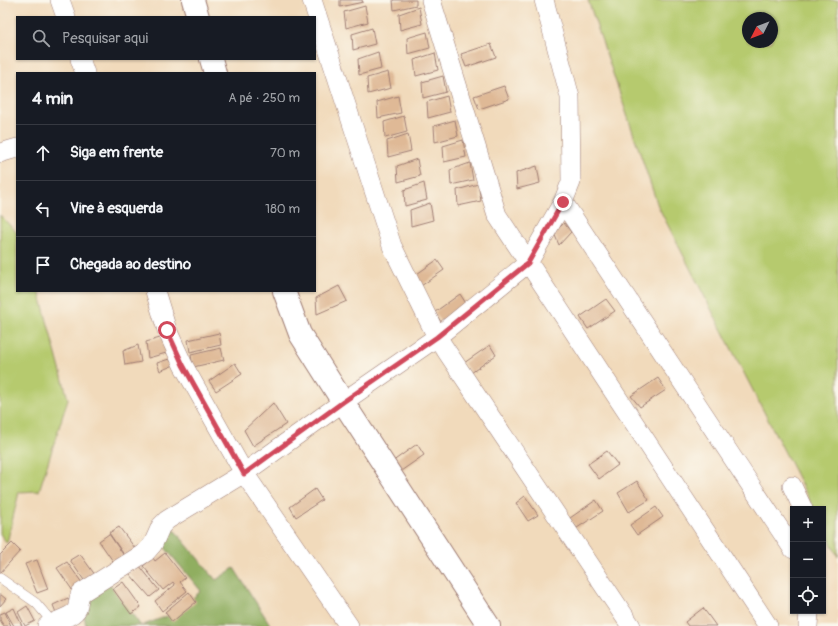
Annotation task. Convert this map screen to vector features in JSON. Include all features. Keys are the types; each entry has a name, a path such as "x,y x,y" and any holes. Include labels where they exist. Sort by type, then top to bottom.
{"street":[{"path":"60,0 66,16"},
{"path":"193,0 198,16"},
{"path":"312,0 392,246 437,337 631,626"},
{"path":"431,0 498,215 528,263 768,626"},
{"path":"50,624 72,615 78,607 79,598 82,593 146,552 153,544 161,526 166,520 244,474 343,402 437,337 528,263 563,202 571,182 570,97 544,0"},
{"path":"80,60 85,72"},
{"path":"211,60 215,72"},
{"path":"0,153 16,148"},
{"path":"563,202 790,544"},
{"path":"155,292 167,330 183,365 244,474 349,626"},
{"path":"284,292 300,334 489,626"},
{"path":"792,486 802,506"},
{"path":"808,626 809,614"}],"lane":[{"path":"0,578 36,603 50,624"}],"green space":[{"path":"588,0 838,0 838,557 826,533 826,506 812,506 658,206"},
{"path":"0,215 16,232 16,292 39,292 68,399 39,491 19,492 7,543 0,534"},
{"path":"171,526 216,580 234,568 271,626 141,626 175,613 201,591 156,537"},
{"path":"106,579 141,626 86,626 80,595"}],"building":[{"path":"340,0 362,0 363,2 340,7"},
{"path":"393,0 416,0 416,5 394,10"},
{"path":"365,6 368,22 346,28 344,12"},
{"path":"419,7 422,24 400,30 399,14"},
{"path":"372,28 375,44 353,50 352,34"},
{"path":"427,32 430,48 408,54 407,38"},
{"path":"491,44 496,57 466,67 461,54"},
{"path":"378,52 381,69 359,75 358,59"},
{"path":"435,53 438,70 416,76 414,60"},
{"path":"388,72 391,88 368,94 367,78"},
{"path":"443,76 446,92 423,98 422,82"},
{"path":"504,86 509,99 479,109 474,96"},
{"path":"398,96 401,113 378,118 377,102"},
{"path":"447,96 450,112 428,118 427,102"},
{"path":"404,116 407,132 385,138 384,122"},
{"path":"455,120 458,136 435,142 434,126"},
{"path":"408,134 411,151 388,157 387,141"},
{"path":"463,140 466,157 444,162 443,146"},
{"path":"417,159 420,176 398,182 397,166"},
{"path":"470,163 473,180 451,185 450,170"},
{"path":"537,166 540,183 517,189 516,173"},
{"path":"424,183 427,200 405,206 404,190"},
{"path":"478,184 481,201 458,206 457,190"},
{"path":"430,203 433,220 411,226 410,210"},
{"path":"564,223 571,232 559,245 554,233"},
{"path":"437,260 444,270 418,288 411,278"},
{"path":"339,286 347,301 317,314 316,298"},
{"path":"460,294 467,305 441,322 435,312"},
{"path":"606,299 615,311 588,329 580,317"},
{"path":"219,333 221,345 190,352 188,340"},
{"path":"167,336 170,352 148,358 146,342"},
{"path":"138,345 141,362 125,365 123,351"},
{"path":"490,345 496,355 471,373 464,363"},
{"path":"221,348 224,360 193,367 191,355"},
{"path":"169,359 174,365 160,371 157,363"},
{"path":"235,363 242,374 216,391 209,381"},
{"path":"658,378 666,390 640,407 631,396"},
{"path":"273,403 286,424 253,446 244,430"},
{"path":"417,444 424,455 398,473 392,462"},
{"path":"607,451 618,465 599,479 588,464"},
{"path":"637,481 649,500 629,512 618,493"},
{"path":"315,489 322,500 296,517 290,507"},
{"path":"525,496 538,515 528,521 516,503"},
{"path":"596,500 603,511 577,528 570,518"},
{"path":"656,507 663,517 637,535 630,525"},
{"path":"119,527 138,552 127,559 109,533"},
{"path":"109,534 127,560 117,567 99,541"},
{"path":"12,543 20,551 0,573 0,555"},
{"path":"165,553 185,578 180,582 187,591 162,611 155,601 175,585 173,582 163,590 143,566 153,558 155,561"},
{"path":"80,554 98,579 88,586 70,560"},
{"path":"37,560 48,589 37,593 25,564"},
{"path":"67,562 85,587 75,594 57,568"},
{"path":"139,565 159,590 150,597 129,573"},
{"path":"123,582 141,607 131,614 113,589"},
{"path":"189,592 196,602 172,622 165,612"},
{"path":"0,594 6,599 0,606"},
{"path":"68,598 73,609 57,615 53,605"},
{"path":"27,606 35,621 25,626 18,612"},
{"path":"14,608 22,626 14,626 6,612"},
{"path":"703,608 716,626 688,626 685,622"},
{"path":"5,612 11,626 4,626 0,620 0,614"}],"route":[{"path":"167,330 183,365 244,474 343,402 437,337 528,263 563,202"}]}
